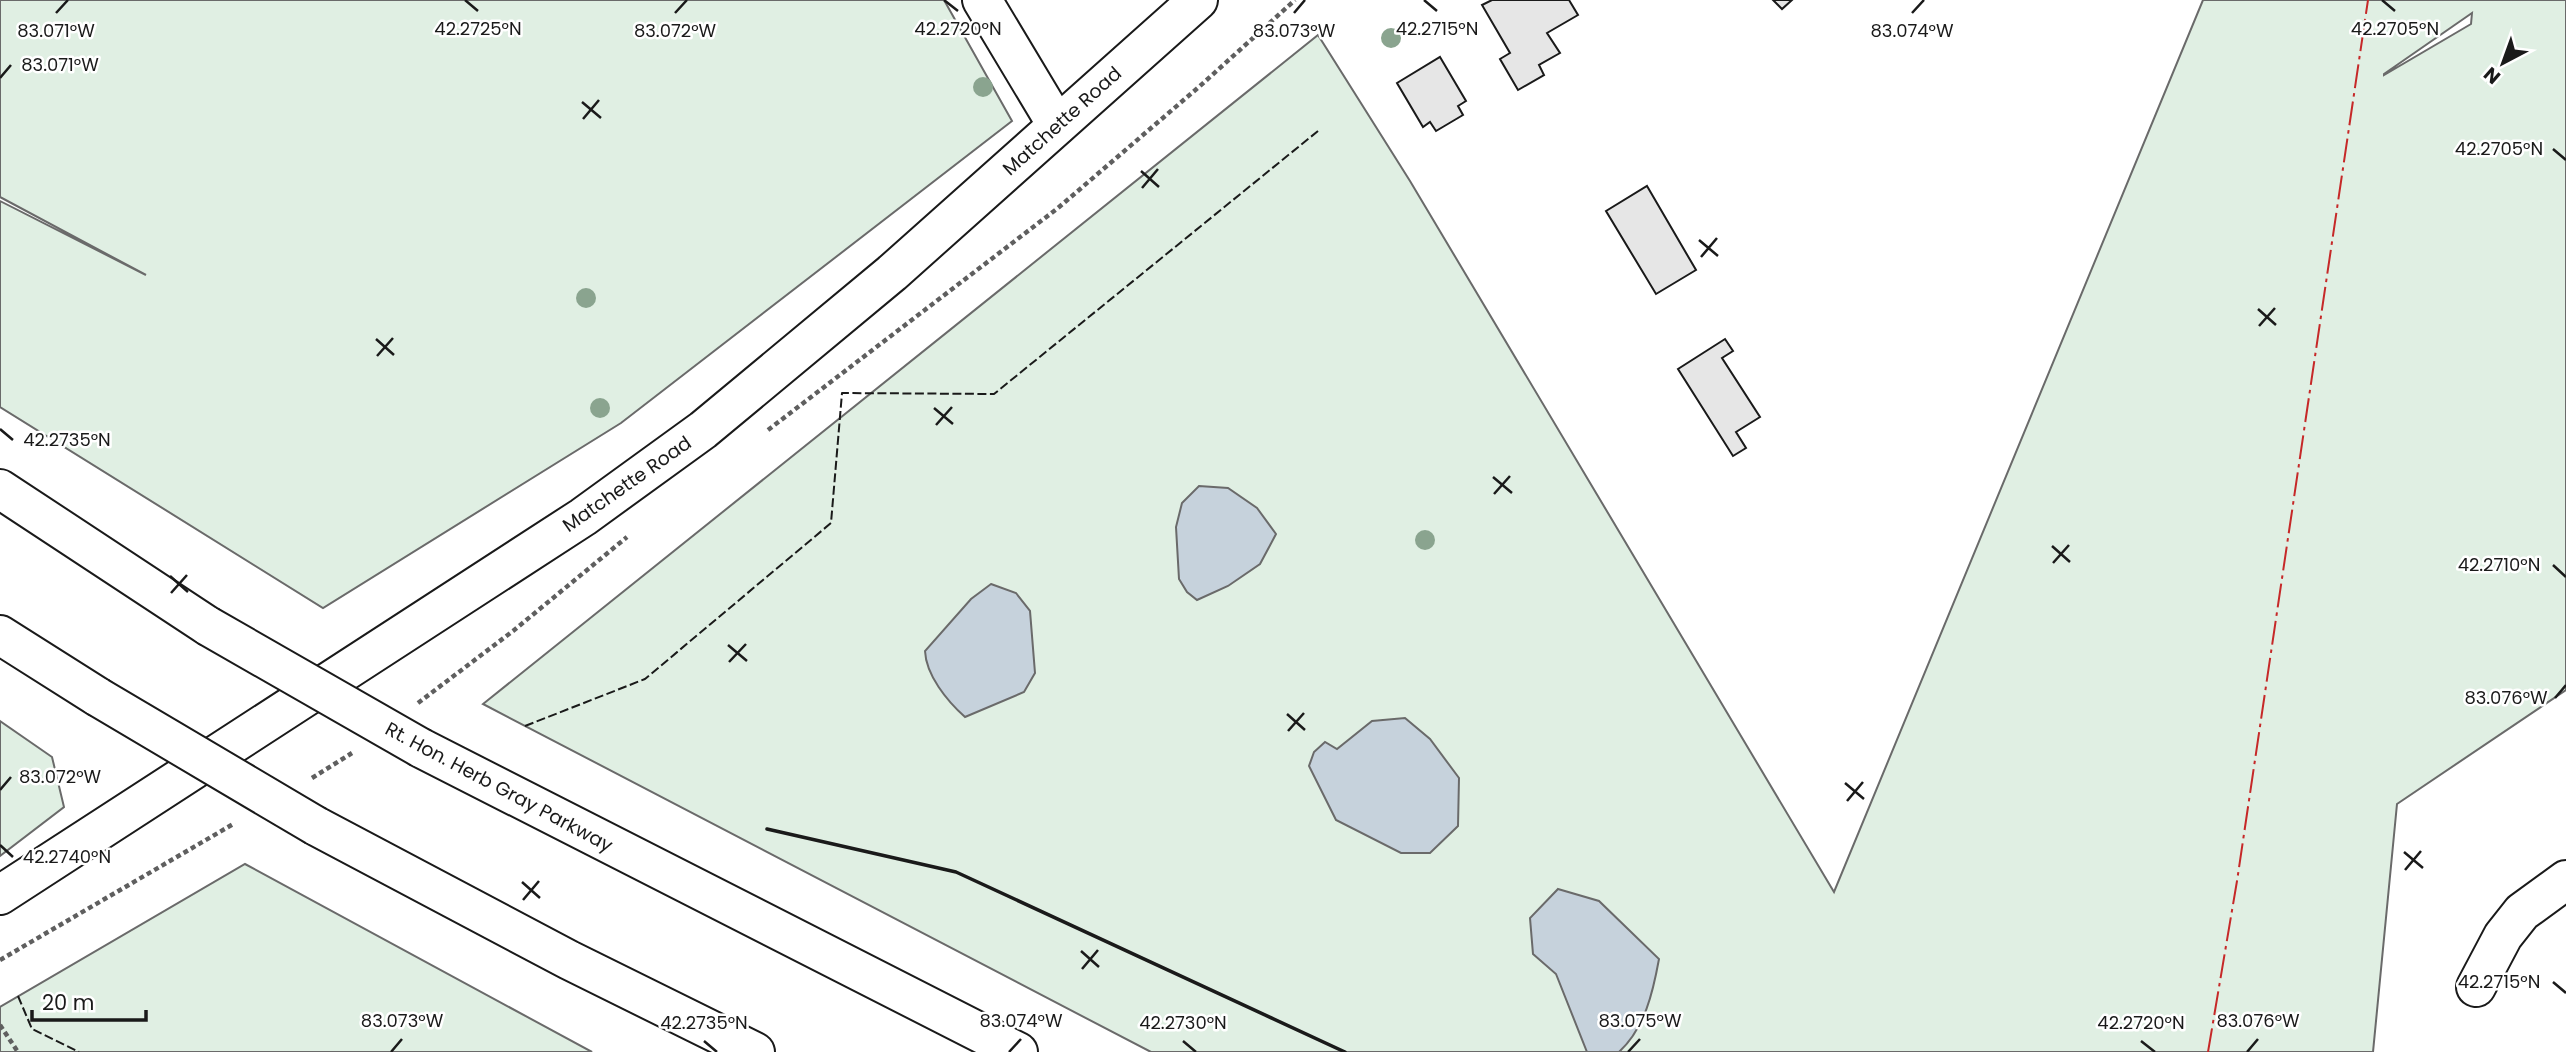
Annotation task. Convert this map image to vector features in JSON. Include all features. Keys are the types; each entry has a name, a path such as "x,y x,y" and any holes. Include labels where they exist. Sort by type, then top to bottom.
{"main road":[{"path":"982,0 1057,125"},
{"name":"Matchette Road","path":"0,895 583,517 703,430 892,273 1198,0"},
{"name":"Rt. Hon. Herb Gray Parkway","path":"0,489 208,626 421,748 1018,1052"},
{"path":"0,635 98,698 316,826 569,960 755,1052"},
{"path":"2476,987 2503,936 2522,912 2566,880"}],"path":[{"path":"0,1025 18,1052"}],"green space":[{"path":"0,0 944,0 1012,121 621,423 323,608 0,407 0,201 146,275 0,197"},
{"path":"2203,0 2566,0 2566,690 2397,804 2373,1052 1151,1052 483,704 1318,35 1410,181 1834,892","holes":["2472,13 2471,24 2384,75"]},
{"path":"0,721 52,757 64,807 0,856"},
{"path":"245,864 592,1052 0,1052 0,1007"}],"shaded area":[{"path":"1199,486 1228,488 1257,508 1276,534 1260,564 1228,586 1197,600 1187,592 1179,579 1176,527 1182,503"},
{"path":"991,584 1016,593 1030,611 1035,673 1024,692 965,717 933,678 925,651 971,599"},
{"path":"1405,718 1430,739 1459,778 1458,826 1430,853 1401,853 1336,820 1309,766 1314,752 1325,742 1337,749 1372,721"},
{"path":"1558,889 1599,901 1659,959 1651,997 1642,1021 1619,1052 1587,1052 1556,974 1533,954 1530,918"}],"building":[{"path":"1492,0 1569,0 1578,15 1547,33 1560,53 1539,65 1544,75 1518,90 1500,59 1510,53 1482,5"},
{"path":"1773,0 1792,0 1782,9"},
{"path":"1440,57 1466,101 1458,106 1463,115 1436,131 1430,122 1423,127 1397,83"},
{"path":"1647,186 1696,270 1656,294 1606,211"},
{"path":"1725,339 1733,351 1722,358 1760,417 1736,432 1746,448 1733,456 1678,369"}],"fence":[{"path":"525,726 645,679 831,523 842,393 994,394 1318,131"},
{"path":"18,996 32,1029 79,1052"}],"wall":[{"path":"767,829 956,872 1345,1052"}],"power":[{"path":"2208,1052 2237,881 2368,0"}]}
